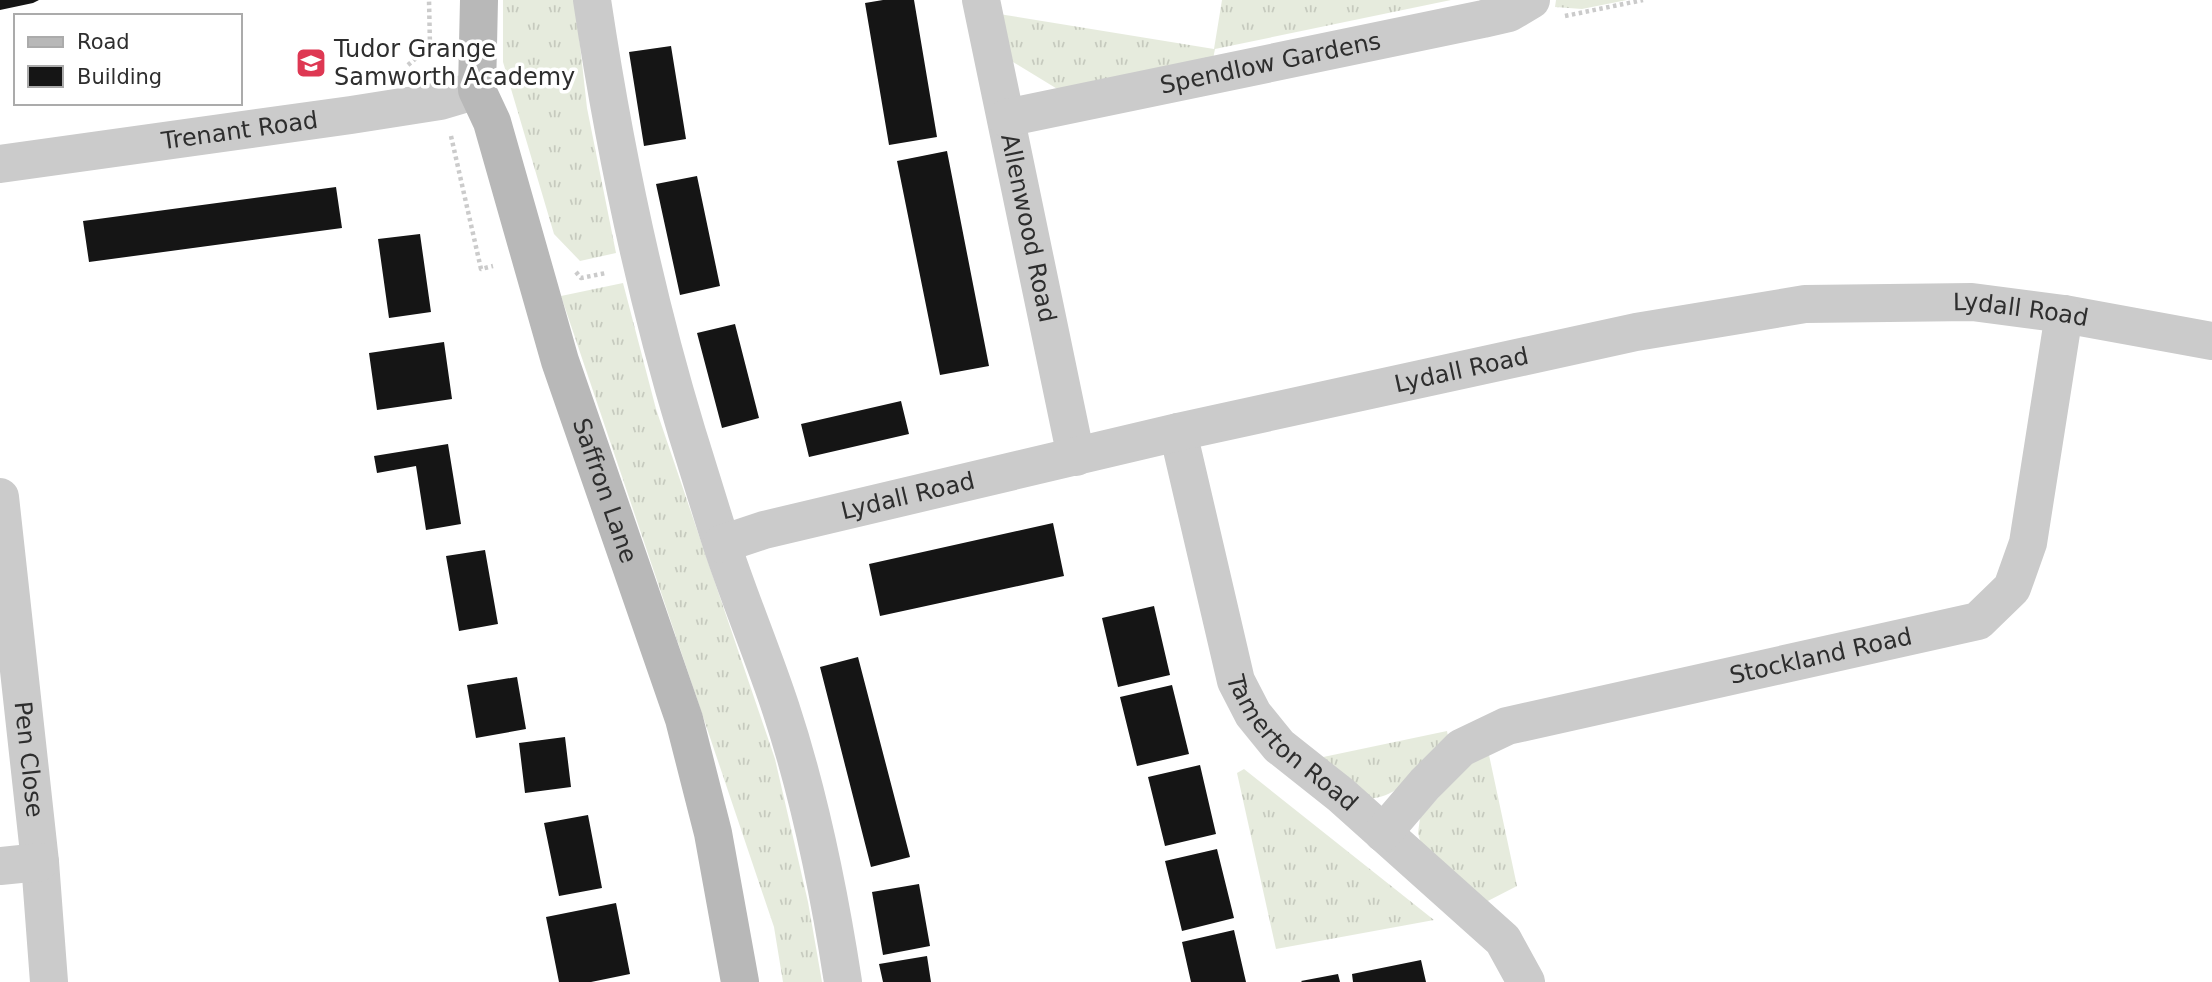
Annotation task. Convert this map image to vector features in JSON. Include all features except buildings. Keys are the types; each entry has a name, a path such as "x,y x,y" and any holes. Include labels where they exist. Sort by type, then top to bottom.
{"main road":[{"name":"Saffron Lane","path":"479,0 477,90 492,122 560,361 684,719 713,833 740,982"}],"street":[{"path":"592,0 608,107 641,265 686,430 722,544 781,711 810,816 834,922 843,982"},
{"name":"Allenwood Road","path":"981,0 1076,457"},
{"name":"Spendlow Gardens","path":"1006,118 1520,6"},
{"name":"Trenant Road","path":"0,164 351,115 440,101 477,90"},
{"name":"Lydall Road","path":"722,544 764,530 1178,432 1636,332 1805,304 1972,302 2064,314 2212,341"},
{"name":"Stockland Road","path":"1383,833 1425,784 1461,748 1507,726 1978,621 2012,588 2028,542 2064,314"},
{"name":"Tamerton Road","path":"1178,432 1236,681 1253,714 1279,746 1341,795 1503,940 1527,982"},
{"name":"Pen Close","path":"0,497 40,862 49,982"},
{"path":"0,866 40,862"}],"path":[{"path":"402,71 430,46 429,0"},
{"path":"1520,6 1532,23 1643,0"}],"green space":[{"path":"503,0 575,0 587,108 616,253 580,261 554,234 503,62"},
{"path":"1222,0 1451,0 1215,49 1213,59 1059,90 1008,59 999,14 1214,49"},
{"path":"1556,0 1627,0 1582,9 1555,7"},
{"path":"623,283 656,409 775,759 808,902 822,982 783,982 774,927 561,296"},
{"path":"1447,731 1449,742 1408,781 1383,796 1358,796 1309,760"},
{"path":"1489,755 1517,886 1480,905 1422,848 1418,833 1420,818 1467,765"},
{"path":"1244,769 1434,920 1276,949 1237,773"}],"place":[{"name":"Tudor Grange Samworth Academy","path":"311,63"}]}
